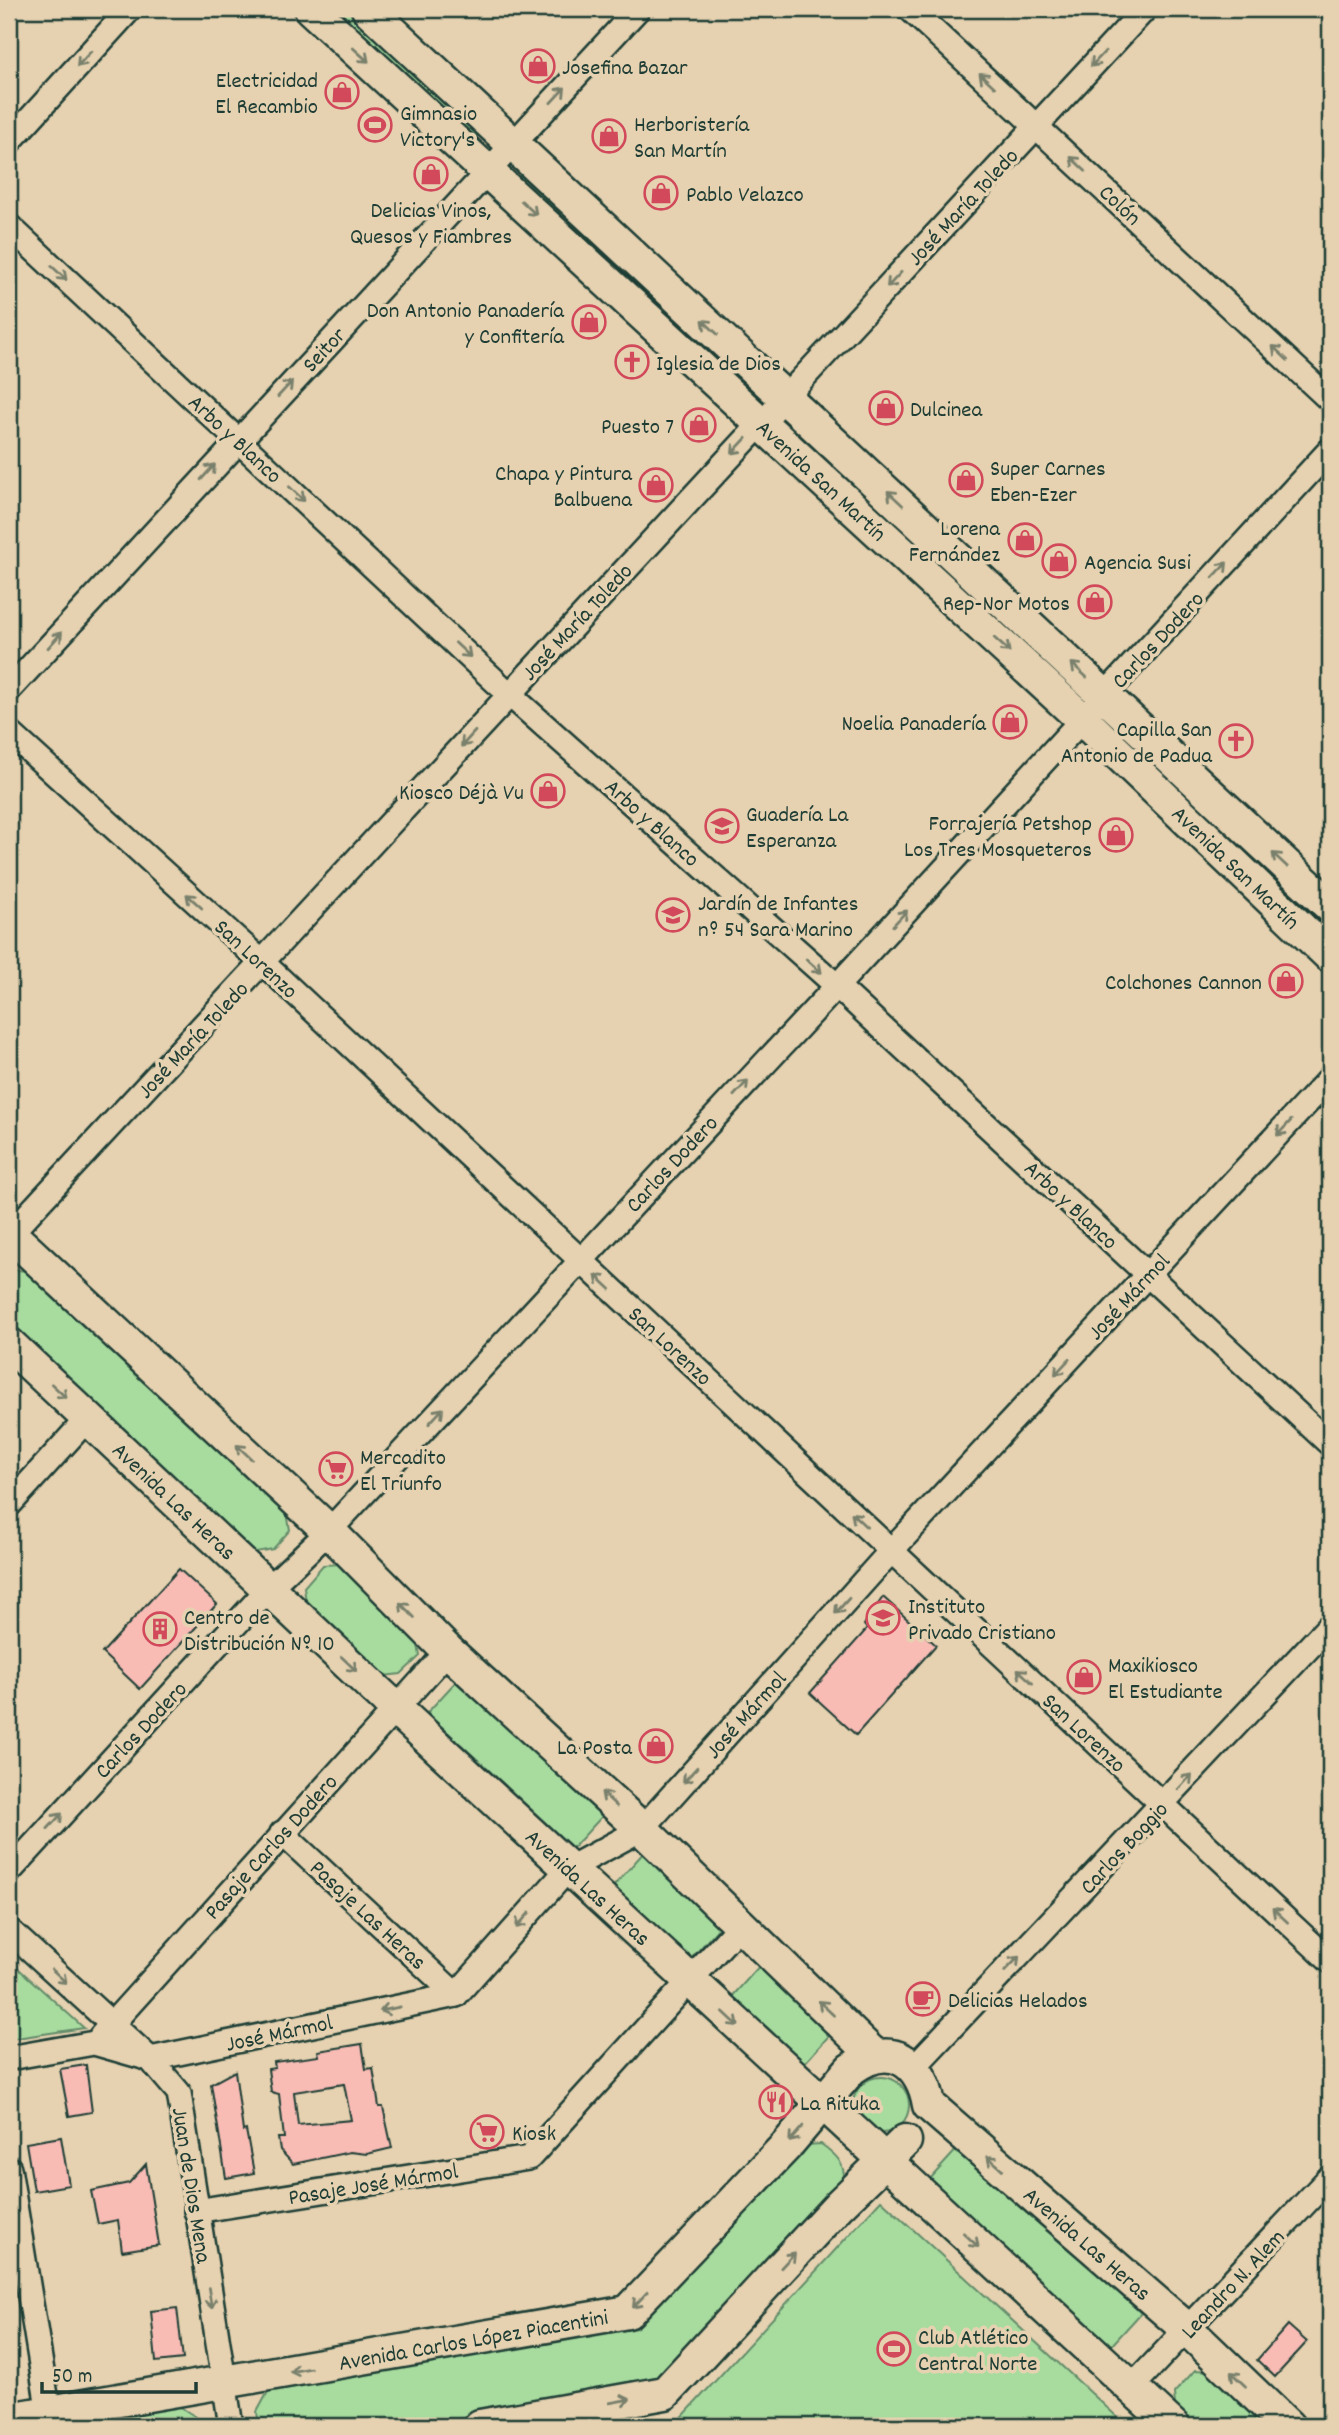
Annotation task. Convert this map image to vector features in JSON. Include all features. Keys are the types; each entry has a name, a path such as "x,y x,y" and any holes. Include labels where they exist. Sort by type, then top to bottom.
{"main road":[{"name":"Avenida San Martín","path":"311,9 1082,719 1330,956"},
{"name":"Avenida San Martín","path":"368,9 1330,906"},
{"path":"9,1234 329,1531 447,1651 642,1829 741,1924 895,2060 926,2084 929,2105"},
{"name":"Avenida Las Heras","path":"9,1344 568,1869 690,1981 860,2126 1172,2426"},
{"name":"Avenida Carlos López Piacentini","path":"480,2426 665,2393 839,2206 860,2126 851,2069 895,2060"},
{"name":"Avenida Las Heras","path":"929,2105 1188,2330 1288,2426"},
{"name":"Avenida Carlos López Piacentini","path":"9,2419 50,2419 225,2383 628,2312 860,2126 923,2123 929,2105"}],"street":[{"path":"9,142 130,9"},
{"name":"Seitor","path":"9,690 638,9"},
{"name":"Colón","path":"910,9 1330,400"},
{"name":"José María Toledo","path":"9,1234 1145,9"},
{"name":"Arbo y Blanco","path":"9,226 509,694 837,986 1330,1444"},
{"name":"Carlos Dodero","path":"9,1872 269,1588 329,1531 837,986 1330,450"},
{"name":"San Lorenzo","path":"9,732 263,963 1330,1961"},
{"name":"José Mármol","path":"9,2058 94,2043 150,2059 457,1995 568,1869 642,1829 891,1551 1330,1078"},
{"path":"9,1505 88,1418"},
{"name":"Carlos Boggio","path":"895,2060 1163,1805 1330,1625"},
{"name":"Pasaje Carlos Dodero","path":"94,2043 447,1651"},
{"name":"Pasaje Las Heras","path":"282,1833 457,1995"},
{"name":"Pasaje José Mármol","path":"196,2211 529,2158 741,1924"},
{"name":"Juan de Dios Mena","path":"9,1930 150,2059 178,2093 231,2426"},
{"path":"9,2168 50,2419"},
{"name":"Leandro N. Alem","path":"1132,2387 1330,2177"}],"green space":[{"path":"322,9 346,9 481,132 470,144"},
{"path":"525,171 747,377 738,387 516,181"},
{"path":"802,435 1062,670 1053,681 793,445"},
{"path":"1126,727 1330,918 1330,939 1115,739"},
{"path":"12,1270 36,1271 286,1507 290,1530 273,1549 250,1553 9,1327 9,1274"},
{"path":"341,1564 417,1639 420,1656 401,1674 383,1676 306,1603 304,1587 323,1565"},
{"path":"460,1677 606,1812 573,1848 427,1713"},
{"path":"645,1851 723,1923 690,1960 612,1888"},
{"path":"9,1960 84,2028 9,2039"},
{"path":"762,1963 835,2029 802,2066 729,2000"},
{"path":"881,2077 892,2079 901,2085 907,2094 907,2116 901,2125 892,2131 881,2133 870,2131 861,2125 855,2116 853,2105 855,2094 861,2085 870,2079"},
{"path":"821,2144 840,2161 844,2172 844,2186 672,2368 646,2386 419,2426 259,2426 257,2412 270,2388 632,2325 650,2312 793,2154 806,2145"},
{"path":"959,2147 1141,2313 1111,2346 929,2180"},
{"name":"Club Atlético Central Norte","path":"881,2200 1127,2426 674,2426"},
{"path":"1195,2370 1213,2371 1271,2426 1186,2426 1176,2417 1174,2393"},
{"path":"177,2405 196,2417 198,2426 84,2426 89,2420"}],"building":[{"name":"Centro de Distribución Nº 10","path":"179,1569 217,1604 140,1689 102,1653"},
{"path":"883,1597 936,1645 856,1735 810,1693 867,1629 864,1625"},
{"path":"362,2044 366,2069 373,2068 379,2107 383,2107 392,2148 367,2154 350,2152 293,2164 280,2150 278,2138 284,2138 279,2094 271,2092 268,2069 275,2068 274,2062 319,2056 318,2051","holes":["344,2084 351,2120 298,2125 294,2092"]},
{"path":"86,2065 92,2112 69,2116 60,2069"},
{"path":"235,2071 243,2131 246,2130 254,2173 226,2178 211,2084"},
{"path":"61,2137 69,2185 34,2191 26,2143"},
{"path":"146,2164 159,2245 122,2251 118,2220 98,2224 91,2191 129,2183"},
{"path":"177,2308 183,2359 156,2362 151,2311"},
{"path":"1288,2325 1307,2342 1275,2377 1257,2360"}],"place":[{"name":"Josefina Bazar","path":"538,66"},
{"name":"Electricidad El Recambio","path":"342,92"},
{"name":"Gimnasio Victory's","path":"375,125"},
{"name":"Herboristería San Martín","path":"609,136"},
{"name":"Delicias Vinos, Quesos y Fiambres","path":"431,174"},
{"name":"Pablo Velazco","path":"661,193"},
{"name":"Don Antonio Panadería y Confitería","path":"589,322"},
{"name":"Iglesia de Dios","path":"632,362"},
{"name":"Dulcinea","path":"886,408"},
{"name":"Puesto 7","path":"699,425"},
{"name":"Super Carnes Eben-Ezer","path":"966,480"},
{"name":"Chapa y Pintura Balbuena","path":"656,485"},
{"name":"Lorena Fernández","path":"1025,540"},
{"name":"Agencia Susi","path":"1059,561"},
{"name":"Rep-Nor Motos","path":"1095,602"},
{"name":"Noelia Panadería","path":"1010,722"},
{"name":"Capilla San Antonio de Padua","path":"1236,741"},
{"name":"Kiosco Déjà Vu","path":"548,791"},
{"name":"Guadería La Esperanza","path":"722,826"},
{"name":"Forrajería Petshop Los Tres Mosqueteros","path":"1116,835"},
{"name":"Jardín de Infantes nº 54 Sara Marino","path":"673,915"},
{"name":"Colchones Cannon","path":"1286,981"},
{"name":"Mercadito El Triunfo","path":"336,1469"},
{"name":"Instituto Privado Cristiano","path":"883,1618"},
{"name":"Centro de Distribución Nº 10","path":"160,1629"},
{"name":"Maxikiosco El Estudiante","path":"1084,1677"},
{"name":"La Posta","path":"656,1746"},
{"name":"Delicias Helados","path":"923,1999"},
{"name":"La Rituka","path":"776,2102"},
{"name":"Kiosk","path":"487,2132"},
{"name":"Club Atlético Central Norte","path":"894,2349"}]}
